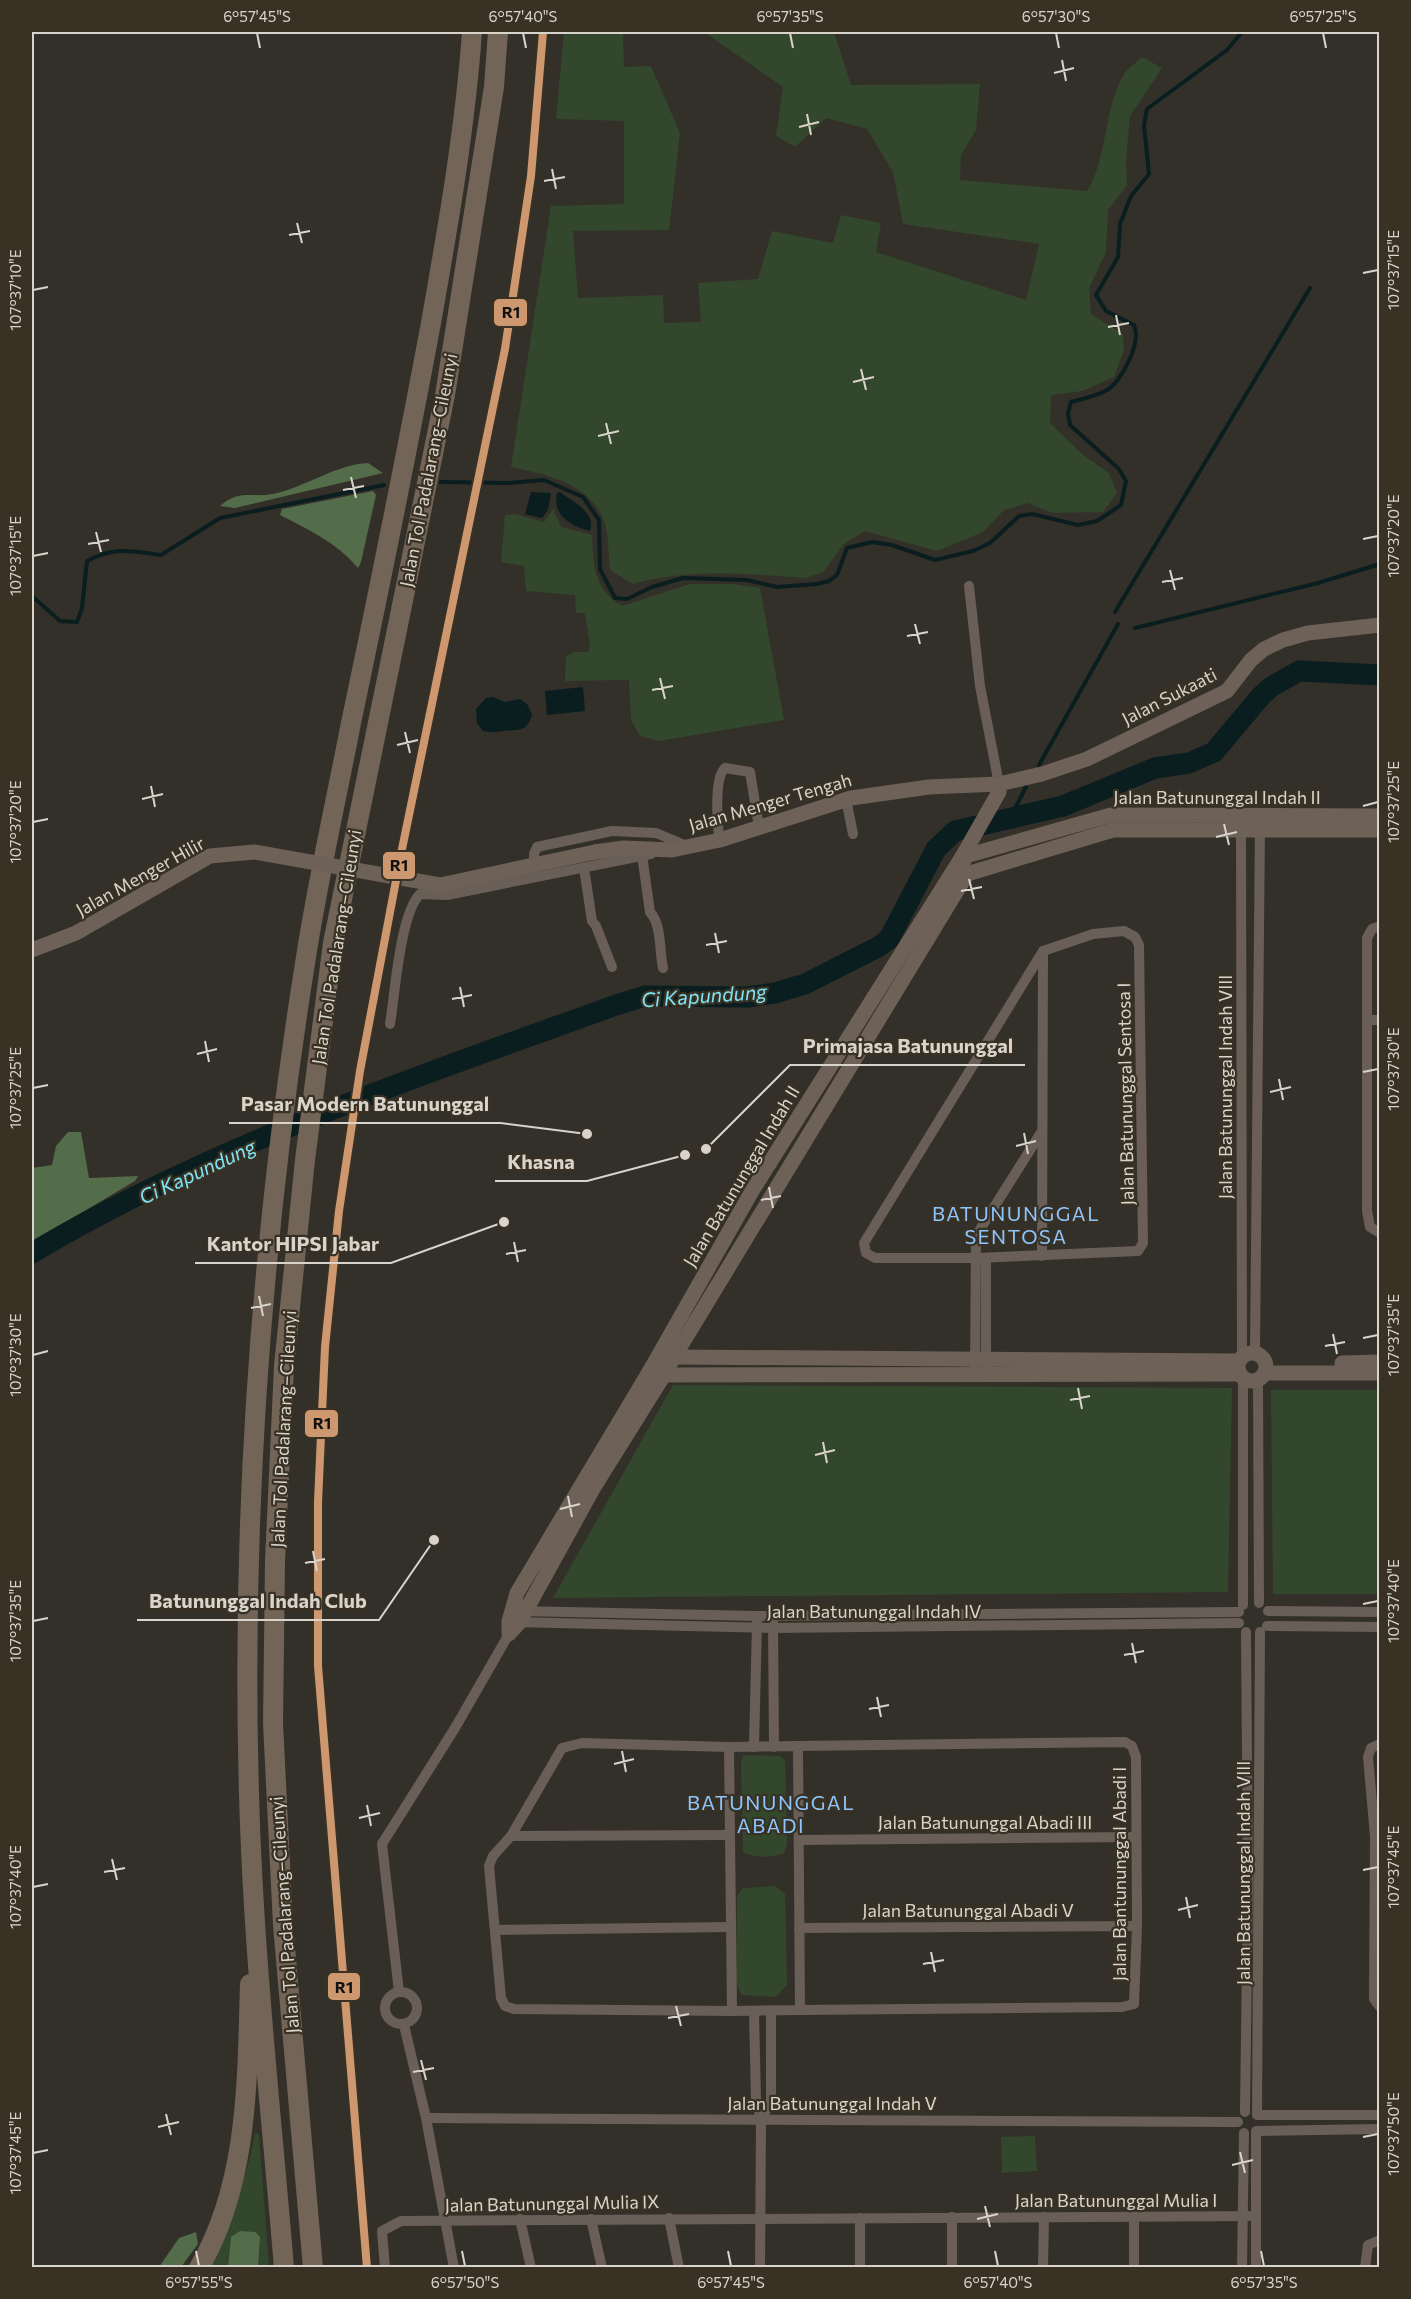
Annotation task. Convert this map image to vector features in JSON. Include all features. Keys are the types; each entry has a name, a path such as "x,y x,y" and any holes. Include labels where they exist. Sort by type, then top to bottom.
{"highway":[{"name":"Jalan Tol Padalarang–Cileunyi","path":"284,2268 253,1891 247,1709 250,1552 259,1366 278,1166 306,956 410,438 456,185 468,94 472,32"},
{"name":"Jalan Tol Padalarang–Cileunyi","path":"313,2268 283,1925 273,1723 284,1366 305,1160 333,943 445,395 494,87 498,32"},
{"path":"199,2268 212,2246 228,2198 242,2138 248,2066 253,1891"},
{"path":"310,2242 318,2268"}],"street":[{"path":"967,874 962,856 999,788 980,686 969,586"},
{"name":"Jalan Sukaati","path":"999,788 1087,759 1218,696 1232,686 1251,660 1264,649 1283,640 1308,633 1380,625"},
{"path":"720,840 717,817 720,775 725,768 750,772 759,826"},
{"name":"Jalan Menger Tengah","path":"411,881 440,885 459,883 595,852 622,848 672,850 688,847 720,840 846,799 928,787 999,788"},
{"path":"846,799 853,834"},
{"name":"Jalan Batununggal Indah II","path":"515,1620 594,1487 752,1191 962,856 1112,815 1241,824"},
{"name":"Jalan Batununggal Indah II","path":"1260,824 1380,816"},
{"name":"Jalan Batununggal Indah VIII","path":"1241,824 1251,1367 1260,1603"},
{"name":"Jalan Batununggal Indah II","path":"675,1357 967,874 1113,830 1260,824 1380,830"},
{"name":"Jalan Batununggal Indah VIII","path":"1257,2115 1254,1883 1242,1618 1251,1367 1260,824"},
{"path":"535,878 534,854 537,847 612,831 656,833 688,847"},
{"path":"390,1024 405,925 413,901 420,894 447,895 672,850"},
{"name":"Jalan Menger Hilir","path":"32,950 76,933 210,856 231,852 282,855 411,881"},
{"path":"642,855 650,912 656,919 663,968"},
{"path":"584,868 592,921 612,967"},
{"path":"1380,926 1372,928 1367,938 1367,1210 1370,1227 1380,1233"},
{"name":"Jalan Batununggal Sentosa I","path":"1042,1256 1128,1253 1138,1251 1143,1244 1139,945 1135,937 1124,931 1092,934 1043,951"},
{"path":"1043,951 1042,1256 875,1258 866,1253 864,1243 1043,951"},
{"path":"1367,1020 1380,1020"},
{"path":"1367,1117 1380,1117"},
{"path":"981,1374 981,1258 976,1236 1042,1131"},
{"path":"658,1366 675,1357 981,1358 1380,1373"},
{"path":"658,1366 981,1374 1380,1362"},
{"path":"1380,1612 1268,1611 1260,1603 1251,1602 1242,1618 1264,1629 1380,1627"},
{"name":"Jalan Batununggal Indah VIII","path":"1245,2112 1264,1629 1268,1611"},
{"path":"754,1747 757,1616"},
{"name":"Jalan Batununggal Indah IV","path":"515,1620 757,1616 1242,1618"},
{"path":"774,1616 774,1747"},
{"name":"Jalan Batununggal Indah IV","path":"515,1620 773,1628 1242,1618"},
{"path":"399,1992 382,1844 455,1728 515,1620"},
{"name":"Jalan Bantununggal Abadi I","path":"798,1746 1125,1742 1132,1746 1136,1757 1137,1926 1134,2004 1122,2007 800,2010"},
{"path":"582,1743 754,1747 798,1746 800,2010 514,2009 505,2006 501,1998 489,1866 493,1856 511,1836 562,1748 582,1743"},
{"path":"1380,1744 1371,1748 1368,1757 1377,1836 1378,1926 1374,1999 1380,2007"},
{"path":"729,1747 732,2011"},
{"path":"511,1836 730,1834"},
{"name":"Jalan Batununggal Abadi III","path":"799,1840 1136,1837"},
{"name":"Jalan Batununggal Abadi V","path":"799,1928 1137,1926"},
{"path":"496,1930 731,1927"},
{"path":"399,1992 409,1994 418,2006 413,2020 404,2025 394,2023 385,2011 387,2001 399,1992"},
{"path":"754,2011 756,2100 761,2119 760,2268"},
{"path":"761,2119 771,2102 771,2011"},
{"path":"404,2025 426,2118 454,2268"},
{"path":"1242,2268 1244,2133 1238,2122 1245,2112 1257,2115 1380,2115"},
{"path":"1256,2268 1256,2131 1260,2123 1257,2115"},
{"name":"Jalan Batununggal Indah V","path":"426,2118 1238,2122"},
{"path":"1244,2133 1380,2129"},
{"name":"Jalan Batununggal Mulia I","path":"761,2218 1256,2216"},
{"path":"952,2217 952,2268"},
{"path":"1043,2268 1044,2217"},
{"path":"1134,2217 1134,2268"},
{"path":"669,2218 679,2268"},
{"name":"Jalan Batununggal Mulia IX","path":"385,2268 382,2230 401,2221 761,2218"},
{"path":"860,2218 860,2268"},
{"path":"520,2219 531,2268"},
{"path":"591,2219 602,2268"},
{"path":"1365,2268 1368,2245 1380,2240"}],"green space":[{"path":"564,32 623,32 624,67 651,66 680,133 669,230 573,231 578,298 663,295 664,323 701,322 698,283 758,279 772,231 833,243 841,215 881,223 876,252 1026,300 1039,244 903,224 893,172 867,129 826,118 795,147 776,136 783,87 704,32 834,32 851,85 980,84 976,130 961,155 960,180 1087,191 1099,164 1113,101 1125,73 1142,57 1162,68 1130,116 1126,160 1127,185 1108,210 1106,252 1089,288 1091,314 1123,334 1124,350 1114,377 1082,391 1051,395 1050,423 1083,455 1109,473 1117,493 1103,512 1052,513 1028,503 1004,510 983,532 937,551 865,531 845,543 823,572 806,578 697,574 633,584 610,570 605,524 590,499 567,483 511,467 551,206 624,204 624,121 556,119"},
{"path":"368,463 383,473 235,508 220,506 239,496 265,495 285,491 343,468"},
{"path":"373,491 376,495 358,568 331,544 280,515 282,509"},
{"path":"553,509 561,527 592,535 595,566 600,584 612,599 622,606 690,584 732,584 760,588 784,720 659,741 640,736 631,720 629,680 565,681 566,657 574,652 588,652 590,645 585,613 576,613 575,595 526,591 524,566 501,562 505,515 515,514 544,522"},
{"path":"68,1132 81,1132 89,1178 138,1176 135,1181 32,1242 32,1168 52,1165 56,1146"},
{"path":"673,1385 1232,1388 1228,1592 553,1598"},
{"path":"1271,1390 1379,1390 1379,1594 1273,1594"},
{"path":"743,1756 780,1756 785,1760 787,1844 784,1853 780,1855 758,1856 743,1852 741,1763"},
{"path":"775,1886 785,1894 787,1985 776,1997 742,1995 736,1984 737,1896 743,1888"},
{"path":"255,2133 259,2134 269,2267 258,2267 260,2237 229,2253 228,2267 205,2268 241,2186"},
{"path":"1035,2136 1037,2171 1002,2173 1001,2137"},
{"path":"240,2231 255,2232 260,2237 258,2267 228,2267 231,2237"},
{"path":"196,2232 198,2244 181,2267 159,2267 179,2238"}],"shaded area":[{"path":"531,492 551,493 548,510 542,518 525,514"},
{"path":"560,492 587,513 591,525 590,531 570,523 560,514 556,501 557,493"},
{"path":"583,687 585,711 547,715 545,691"},
{"path":"493,697 505,702 520,699 527,704 532,714 528,724 518,730 483,731 477,723 476,709 486,698"}],"waterway":[{"path":"441,482 508,483 544,480 583,497 599,520 600,569 615,598 627,599 652,587 683,578 747,580 777,587 817,584 829,581 837,575 847,548 872,542 892,545 935,560 973,551 990,543 1019,516 1032,514 1078,525 1097,521 1121,505 1126,481 1119,469 1070,425 1068,413 1071,402 1099,394 1113,385 1124,370 1133,351 1136,332 1134,325 1106,311 1096,295 1118,257 1120,224 1131,196 1149,174 1144,125 1147,109 1227,50 1242,32"},
{"path":"1115,612 1310,288"},
{"path":"32,596 60,621 77,622 82,608 87,561 97,556 115,551 161,555 220,518 384,485"},
{"path":"1135,628 1318,583 1380,564"},
{"path":"1039,765 1118,624"},
{"name":"Ci Kapundung","path":"32,1253 100,1215 243,1146 392,1086 616,1005 645,996 747,997 775,993 805,984 878,947 889,939 936,849 955,831 1063,806 1155,768 1189,763 1214,752 1261,696 1271,687 1299,671 1380,675"},
{"path":"1009,820 1026,787"}],"transit line":[{"name":"R1","path":"367,2268 318,1666 318,1502 325,1347 339,1211 360,1071 401,854 505,349 531,176 543,32"}],"place":[{"name":"Pasar Modern Batununggal","path":"587,1134"},
{"name":"Primajasa Batununggal","path":"706,1149"},
{"name":"Khasna","path":"685,1155"},
{"name":"Kantor HIPSI Jabar","path":"504,1222"},
{"name":"Batununggal Indah Club","path":"434,1540"}],"district":[{"name":"BATUNUNGGAL SENTOSA","path":"1016,1224"},
{"name":"BATUNUNGGAL ABADI","path":"771,1814"}]}
